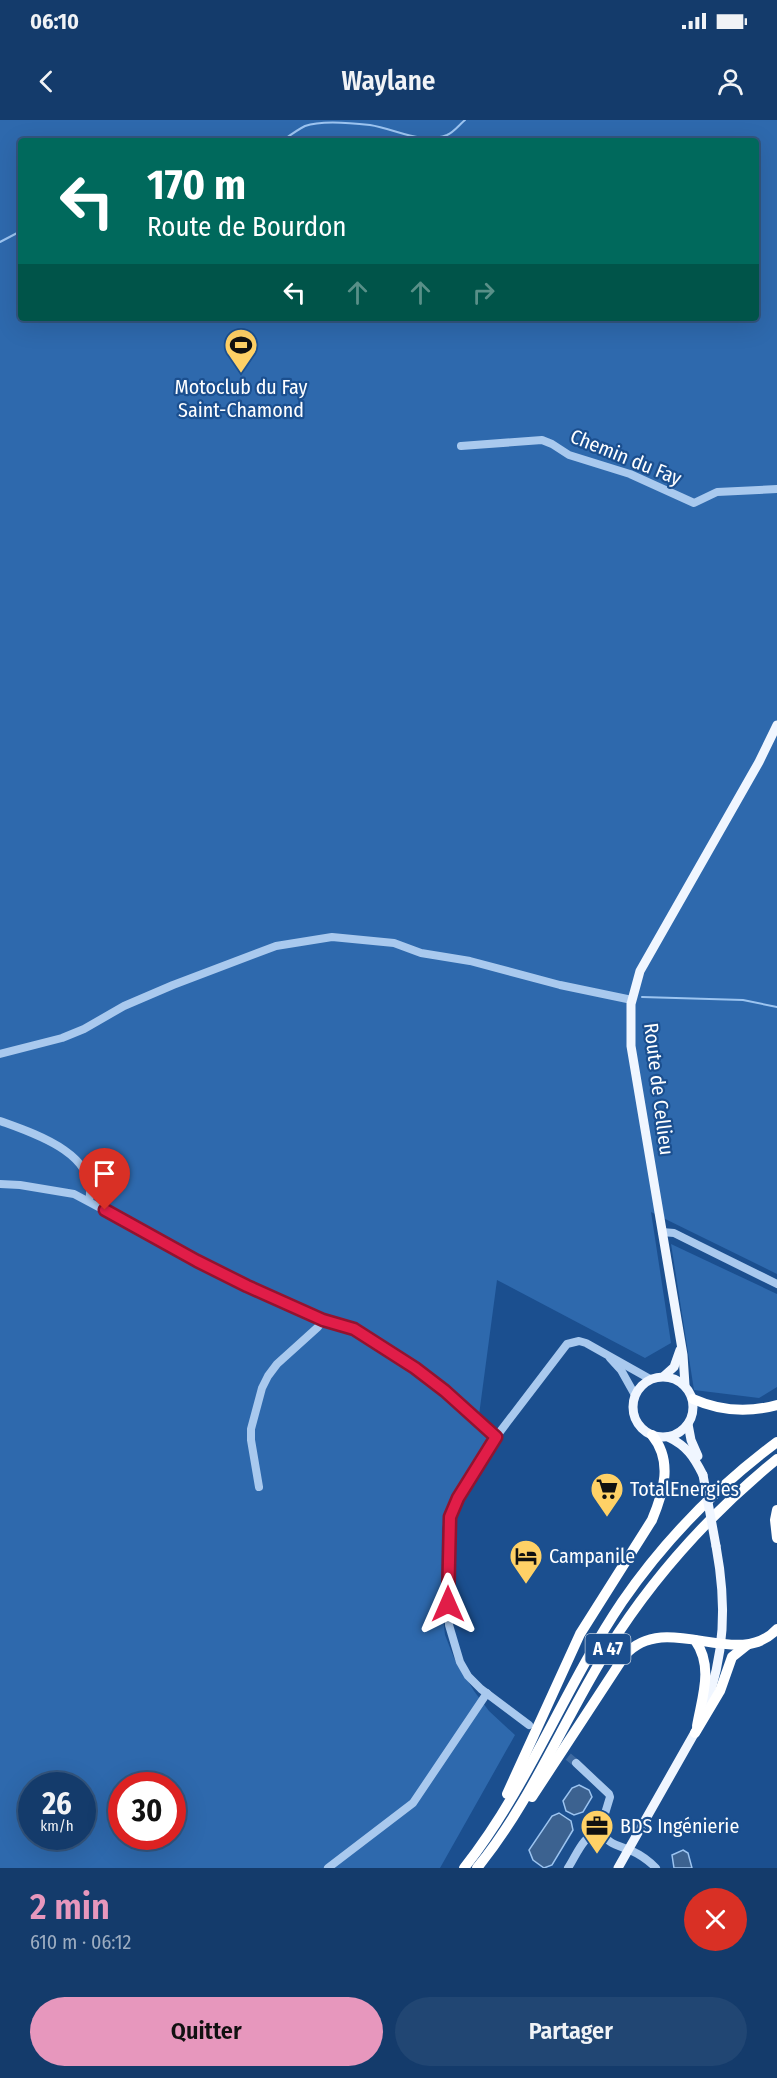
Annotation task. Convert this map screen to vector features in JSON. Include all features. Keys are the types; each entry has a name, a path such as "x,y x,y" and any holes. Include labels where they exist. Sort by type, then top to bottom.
{"highway":[{"path":"693,1399 709,1406 730,1410 777,1405"},
{"path":"652,1435 660,1444 666,1467 659,1503 637,1546 580,1634 507,1794 508,1814 525,1808 633,1646 652,1638 668,1637 742,1646 757,1643 771,1636 777,1629"},
{"name":"A 47","path":"464,1868 508,1814 598,1641 628,1594 684,1525 777,1442"},
{"name":"A 47","path":"477,1868 608,1650 646,1594 691,1539 748,1483 777,1459"},
{"path":"777,1510 775,1520 777,1538"},
{"path":"695,1640 702,1649 706,1669 695,1733"},
{"path":"695,1733 720,1691 732,1657 747,1645"}],"main road":[{"name":"Route de Cellieu","path":"685,1385 681,1347 631,1046 632,1000 640,971 759,762 777,725"},
{"path":"664,1376 674,1367 681,1347"},
{"path":"668,1437 676,1434 688,1424 694,1408 693,1399 685,1385 678,1380 664,1376 650,1379 635,1395 633,1410 635,1420 652,1435 668,1437 687,1448 703,1475"},
{"path":"618,1868 695,1733 717,1669 722,1643 724,1602 722,1576 703,1475 688,1424"}],"street":[{"name":"Chemin du Fay","path":"461,446 542,440 569,455 630,474 694,503 717,492 777,489"},
{"path":"0,1054 62,1038 163,989 276,946 332,937 394,943 421,953 470,962 560,985 632,1000"},
{"path":"0,1122 45,1139 79,1163 90,1183 89,1201"},
{"path":"0,1184 74,1194 247,1286 323,1320 354,1329 415,1368 445,1391 495,1439"},
{"path":"662,1232 674,1233 777,1284"},
{"path":"259,1487 250,1440 262,1388 267,1376 277,1364 323,1320"},
{"path":"529,1725 468,1676 454,1645 449,1625 448,1604 449,1528 453,1508 495,1439 567,1344 579,1341 650,1379"},
{"path":"604,1353 621,1370 635,1395"},
{"path":"328,1868 412,1803 487,1693"},
{"path":"576,1763 609,1794 600,1830"},
{"path":"600,1830 611,1844 628,1849 648,1860 656,1868"},
{"path":"568,1868 585,1839 600,1830"}],"shaded area":[{"path":"0,120 777,120 777,1274 651,1212 671,1343 645,1358 497,1280 479,1415 491,1440 448,1508 442,1528 441,1600 445,1635 454,1658 489,1711 515,1735 440,1868 0,1868"},
{"path":"671,1244 777,1294 777,1387 759,1398 694,1390"},
{"path":"579,1785 589,1790 592,1797 583,1812 574,1815 566,1811 563,1801 572,1788"},
{"path":"559,1813 571,1821 573,1830 552,1865 544,1868 533,1860 529,1850 552,1816"},
{"path":"683,1850 688,1853 692,1868 674,1868 672,1855"}],"waterway":[{"path":"437,138 450,134 465,120"},
{"path":"286,138 305,126 328,123 370,125 428,138"},
{"path":"428,138 437,138"},
{"path":"0,242 18,233"},
{"path":"642,997 743,1000 777,1007"}],"tunnel":[{"path":"559,1749 576,1763"}],"place":[{"name":"Motoclub du Fay Saint-Chamond","path":"241,374"},
{"name":"TotalEnergies","path":"607,1518"},
{"name":"Campanile","path":"526,1585"},
{"name":"BDS Ingénierie","path":"597,1855"}],"route":[{"path":"105,1210 247,1286 323,1320 354,1329 415,1368 445,1391 496,1437 458,1498 450,1517 448,1604"}]}
